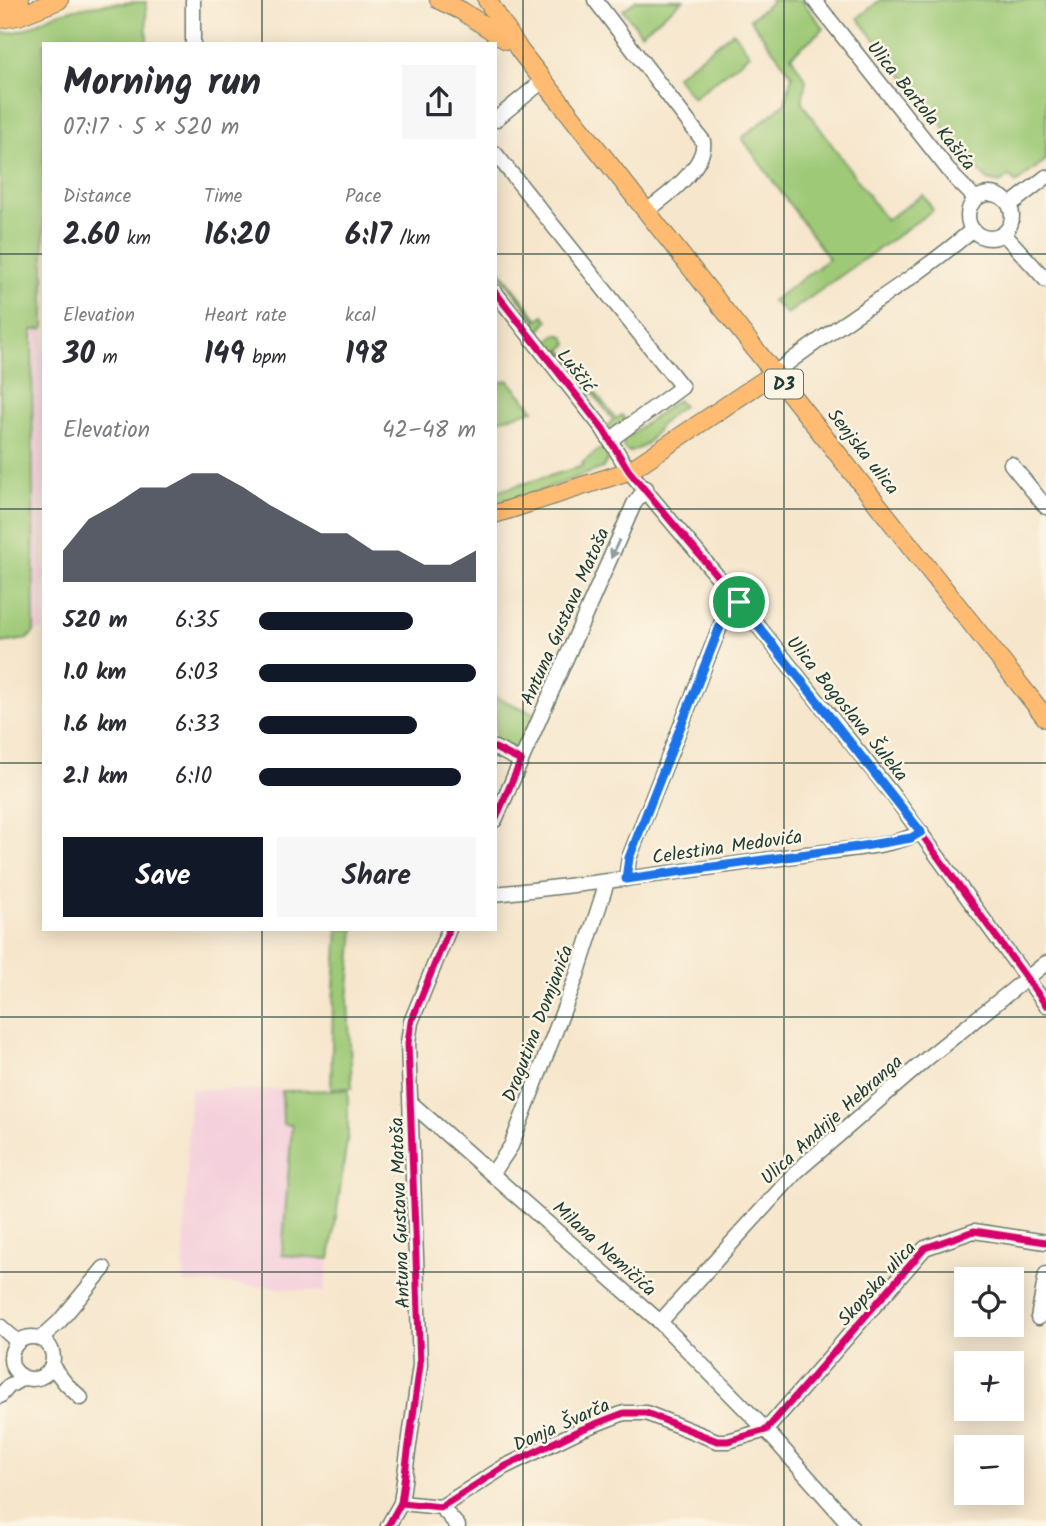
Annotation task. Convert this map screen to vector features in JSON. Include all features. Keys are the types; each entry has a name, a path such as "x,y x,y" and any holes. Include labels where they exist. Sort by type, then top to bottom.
{"main road":[{"path":"0,7 8,7 20,0"},
{"path":"0,19 18,16 59,0"},
{"path":"439,0 462,10 520,51"},
{"name":"D3","path":"487,0 520,51"},
{"name":"Senjska ulica","path":"520,51 1046,718"},
{"path":"497,513 629,471 775,373"}],"street":[{"path":"193,0 193,42"},
{"path":"595,0 703,141 705,148 696,166 646,211"},
{"name":"Ulica Bartola Kašića","path":"814,0 955,178 975,199"},
{"path":"497,118 544,80"},
{"path":"497,156 682,387 610,440"},
{"path":"1010,205 1046,177"},
{"path":"994,194 1010,205 1012,220 1004,233 991,239 972,230 967,217 975,199 994,194"},
{"path":"775,373 972,230"},
{"path":"1004,233 1046,280"},
{"name":"Luščić","path":"497,295 610,440 629,471"},
{"path":"1011,464 1046,507"},
{"name":"Ulica Bogoslava Šuleka","path":"629,471 739,602 921,832 1027,978"},
{"name":"Antuna Gustava Matoša","path":"497,815 634,504 646,488"},
{"path":"626,879 629,858 721,624 739,602"},
{"path":"497,749 521,761"},
{"name":"Celestina Medovića","path":"497,894 607,882 858,847 911,838 921,832"},
{"name":"Dragutina Domjanića","path":"493,1173 511,1146 578,975 607,882"},
{"name":"Antuna Gustava Matoša","path":"401,1503 420,1366 408,1042 411,1022 448,931"},
{"name":"Ulica Andrije Hebranga","path":"660,1322 797,1171 930,1056 1046,963"},
{"path":"1027,978 1046,1005"},
{"name":"Milana Nemičića","path":"411,1103 660,1322 766,1430"},
{"name":"Skopska ulica","path":"766,1430 925,1248 974,1231 1046,1242"},
{"path":"44,1343 104,1268"},
{"path":"1038,1318 1046,1274"},
{"path":"0,1326 15,1346 11,1364 12,1383 33,1379 48,1371 54,1356 44,1343 31,1337 15,1346 0,1341"},
{"path":"48,1371 81,1398"},
{"name":"Donja Švarča","path":"442,1507 504,1467 580,1430 624,1413 646,1413 717,1441 728,1441 766,1430"},
{"path":"766,1430 851,1526"},
{"path":"388,1526 401,1503 442,1507 458,1526"}],"shaded area":[{"path":"42,329 42,630 34,632 32,330"},
{"path":"190,1089 348,1090 348,1134 324,1292 217,1283 183,1283"}],"green space":[{"path":"637,0 683,0 641,33 623,10"},
{"path":"770,0 801,0 824,28 791,56 806,80 802,103 886,220 923,195 933,210 787,314 772,301 829,259 742,138 785,103 792,75 750,19 772,2"},
{"path":"880,0 1046,0 1046,160 1016,183 1009,176 1000,183 988,180 858,18"},
{"path":"146,2 147,42 42,42 42,329 32,330 34,632 27,639 0,643 0,32 23,30 57,14 79,8"},
{"path":"733,32 750,54 693,98 676,76"},
{"path":"497,267 538,319 544,315 548,321 539,332 532,331 529,326 536,321 497,271"},
{"path":"557,334 564,336 568,344 562,349 616,419 622,415 626,421 615,431 607,426 613,420 560,350 551,356 547,349 548,341"},
{"path":"508,380 534,410 497,420 497,383"},
{"path":"677,400 683,406 665,420 648,442 629,452 624,448 622,441"},
{"path":"601,448 610,455 603,468 497,506 497,491 583,466 582,463"},
{"path":"497,698 536,714 519,748 497,742"},
{"path":"338,931 354,931 348,1000 352,1088 331,1088"},
{"path":"348,1090 348,1134 330,1259 282,1255 292,1125 283,1124 282,1091"}],"cycle path":[{"path":"497,295 603,429 629,471 739,602 895,798 1046,1005"},
{"path":"497,749 521,761 497,815"},
{"path":"388,1526 401,1503 420,1365 408,1043 411,1022 448,931"},
{"path":"401,1503 441,1507 504,1467 580,1430 624,1413 646,1413 717,1441 728,1441 766,1430 925,1248 974,1231 1046,1242"}],"route":[{"path":"739,602 921,832 911,838 858,847 626,879 629,858 721,624 739,602"}]}
